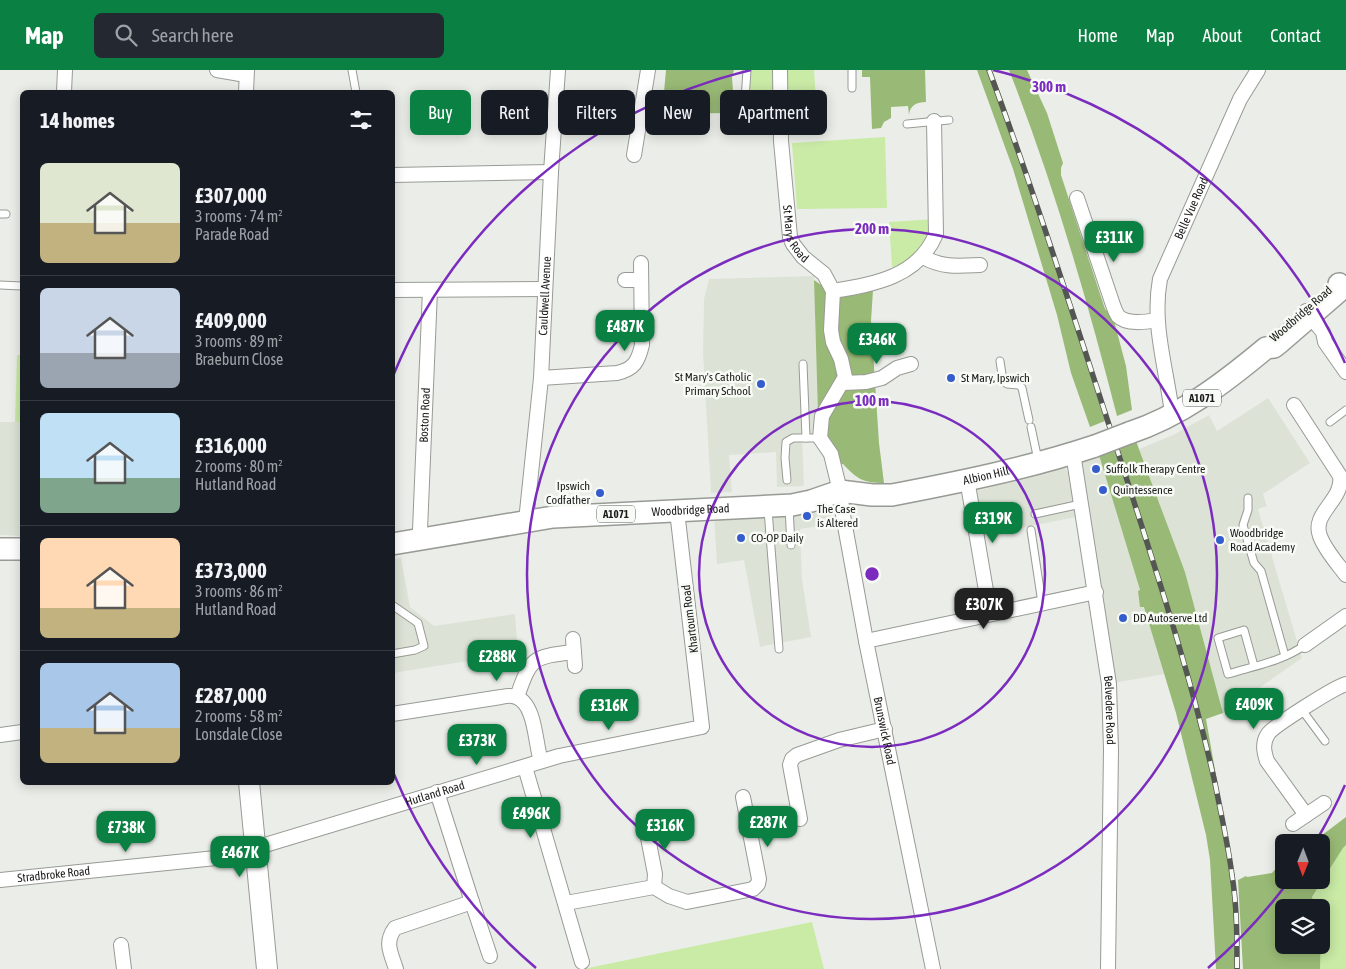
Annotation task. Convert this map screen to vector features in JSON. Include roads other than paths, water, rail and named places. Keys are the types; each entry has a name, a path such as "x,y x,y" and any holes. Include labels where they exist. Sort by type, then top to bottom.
{"main road":[{"name":"Woodbridge Road","path":"1129,433 1154,424 1201,398 1266,348 1268,340 1338,292 1343,281"},
{"name":"Albion Hill","path":"840,491 872,495 892,494 967,479 1074,453 1129,433"},
{"name":"Woodbridge Road","path":"395,544 526,521 564,517 779,506 811,501 840,491"},
{"path":"0,549 20,550"}],"street":[{"path":"64,90 65,70"},
{"path":"216,70 246,72 246,90"},
{"name":"Cauldwell Avenue","path":"526,521 541,378 558,70"},
{"path":"634,155 648,70"},
{"name":"St Marys Road","path":"780,70 781,141 790,237 802,257 824,274 832,291"},
{"name":"Belle Vue Road","path":"1174,414 1171,406 1157,320 1160,279 1240,99 1258,70"},
{"path":"840,491 831,454 813,438 822,416 843,383 844,370 833,342 831,330 832,291 857,287 898,274 923,257 936,234 934,121"},
{"path":"395,175 551,172"},
{"path":"1077,198 1112,305 1118,316 1126,321 1142,322 1157,320"},
{"path":"923,257 938,265 980,265"},
{"path":"541,378 617,373 629,370 640,355 642,345 641,263"},
{"path":"625,280 641,280"},
{"path":"395,290 545,289"},
{"name":"Boston Road","path":"422,540 420,530 430,290"},
{"path":"1304,316 1323,332 1325,342 1346,372"},
{"path":"843,383 866,382 882,378 897,368 911,364"},
{"path":"1294,404 1319,454 1340,476 1339,491 1321,518 1318,527 1328,550 1346,575"},
{"name":"Belvedere Road","path":"1074,453 1109,684 1111,718 1108,969"},
{"path":"967,479 990,614"},
{"name":"Brunswick Road","path":"840,491 866,641 933,969"},
{"name":"Khartoum Road","path":"677,511 702,727"},
{"path":"866,641 1096,592"},
{"path":"1305,645 1346,616"},
{"path":"517,697 530,665 535,660 545,656 574,652"},
{"path":"1306,815 1267,761 1264,744 1269,733 1332,690 1346,684"},
{"path":"395,714 501,696 517,697 526,704 531,713 541,761"},
{"name":"Hutland Road","path":"255,851 437,792 559,756 702,727"},
{"path":"800,818 790,765 792,759 839,740 885,729"},
{"path":"0,735 20,732"},
{"path":"525,767 582,962"},
{"path":"249,785 267,969"},
{"path":"437,792 490,956"},
{"path":"566,903 654,887 669,896 687,902 753,889 758,884 759,879 743,797"},
{"path":"1293,824 1324,802"},
{"path":"644,817 655,874 654,887"},
{"name":"Stradbroke Road","path":"0,880 255,851"},
{"path":"396,969 389,946 390,936 395,928 472,902"},
{"path":"121,945 124,969"}],"lane":[{"path":"352,70 356,90"},
{"path":"746,90 747,70"},
{"path":"852,70 852,88"},
{"path":"907,124 949,120"},
{"path":"0,285 20,286"},
{"path":"1000,361 1003,381 1007,384 1019,385 1022,388 1038,463"},
{"path":"787,480 786,442 794,438 813,438 803,364"},
{"path":"1330,422 1346,410"},
{"path":"1248,498 1248,510 1243,525 1254,563 1261,570 1285,656"},
{"path":"1036,514 1082,504"},
{"path":"779,506 791,545"},
{"path":"779,506 779,648"},
{"path":"1031,530 1042,603"},
{"path":"395,607 418,623 424,646 415,650 395,653"},
{"path":"1254,666 1244,630 1218,638 1228,674 1254,666 1285,656 1305,645"},
{"path":"1302,710 1325,741"}],"railway":[{"path":"989,70 1043,223 1127,480 1196,706 1215,783 1234,887 1237,969"}],"place":[{"name":"St Mary, Ipswich","path":"951,378"},
{"name":"St Mary's Catholic Primary School","path":"761,384"},
{"name":"Suffolk Therapy Centre","path":"1096,469"},
{"name":"Quintessence","path":"1103,490"},
{"name":"Ipswich Codfather","path":"600,493"},
{"name":"The Case is Altered","path":"807,516"},
{"name":"CO-OP Daily","path":"741,538"},
{"name":"Woodbridge Road Academy","path":"1220,540"},
{"name":"DD Autoserve Ltd","path":"1123,618"}]}
